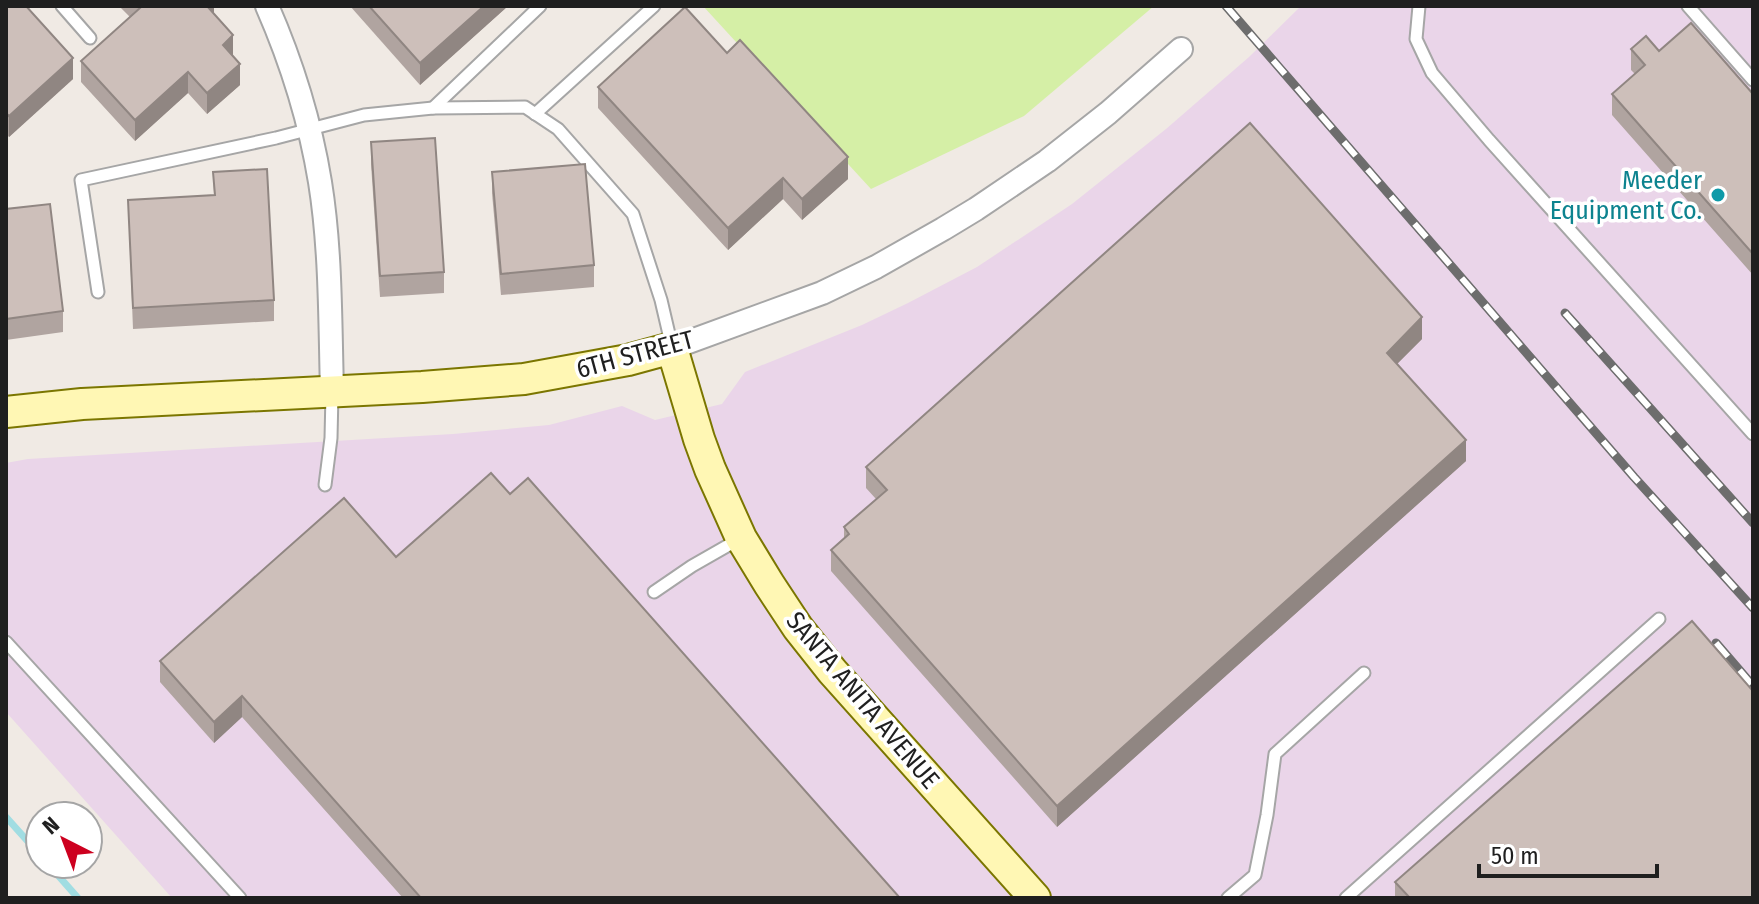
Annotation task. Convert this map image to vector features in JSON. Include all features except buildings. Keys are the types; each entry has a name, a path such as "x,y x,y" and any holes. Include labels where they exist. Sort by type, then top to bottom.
{"street":[{"path":"267,6 289,60 310,130 320,183 326,228 332,391"},
{"name":"6TH STREET","path":"6,412 82,404 524,379 628,360 672,348 822,293 954,223 1084,132 1181,49"},
{"name":"SANTA ANITA AVENUE","path":"672,348 699,439 725,504 741,538 798,628 872,717 1035,898"}],"lane":[{"path":"62,6 90,38"},
{"path":"433,108 540,6"},
{"path":"535,114 654,6"},
{"path":"1419,6 1416,39 1432,73 1753,434"},
{"path":"1688,6 1753,80"},
{"path":"98,292 81,180 310,130 364,115 433,108 525,107 558,129 633,214 661,300 672,348"},
{"path":"325,485 331,438 332,391"},
{"path":"654,592 741,538"},
{"path":"1346,898 1659,619"},
{"path":"6,642 240,898"},
{"path":"1228,898 1255,875 1275,754 1364,673"}],"shaded area":[{"path":"1301,6 1753,6 1753,898 172,898 104,822 104,800 85,800 6,712 6,463 28,459 453,434 549,425 622,406 655,420 722,404 745,372 862,325 977,267 1072,204 1249,57"}],"green space":[{"path":"703,6 1154,6 1024,116 871,189"}],"waterway":[{"path":"6,817 24,837"},
{"path":"62,880 78,898"}],"railway":[{"path":"1226,6 1634,477 1753,608"},
{"path":"1565,313 1753,523"},
{"path":"1716,643 1753,686"}],"place":[{"name":"Meeder Equipment Co.","path":"1718,195"}]}
